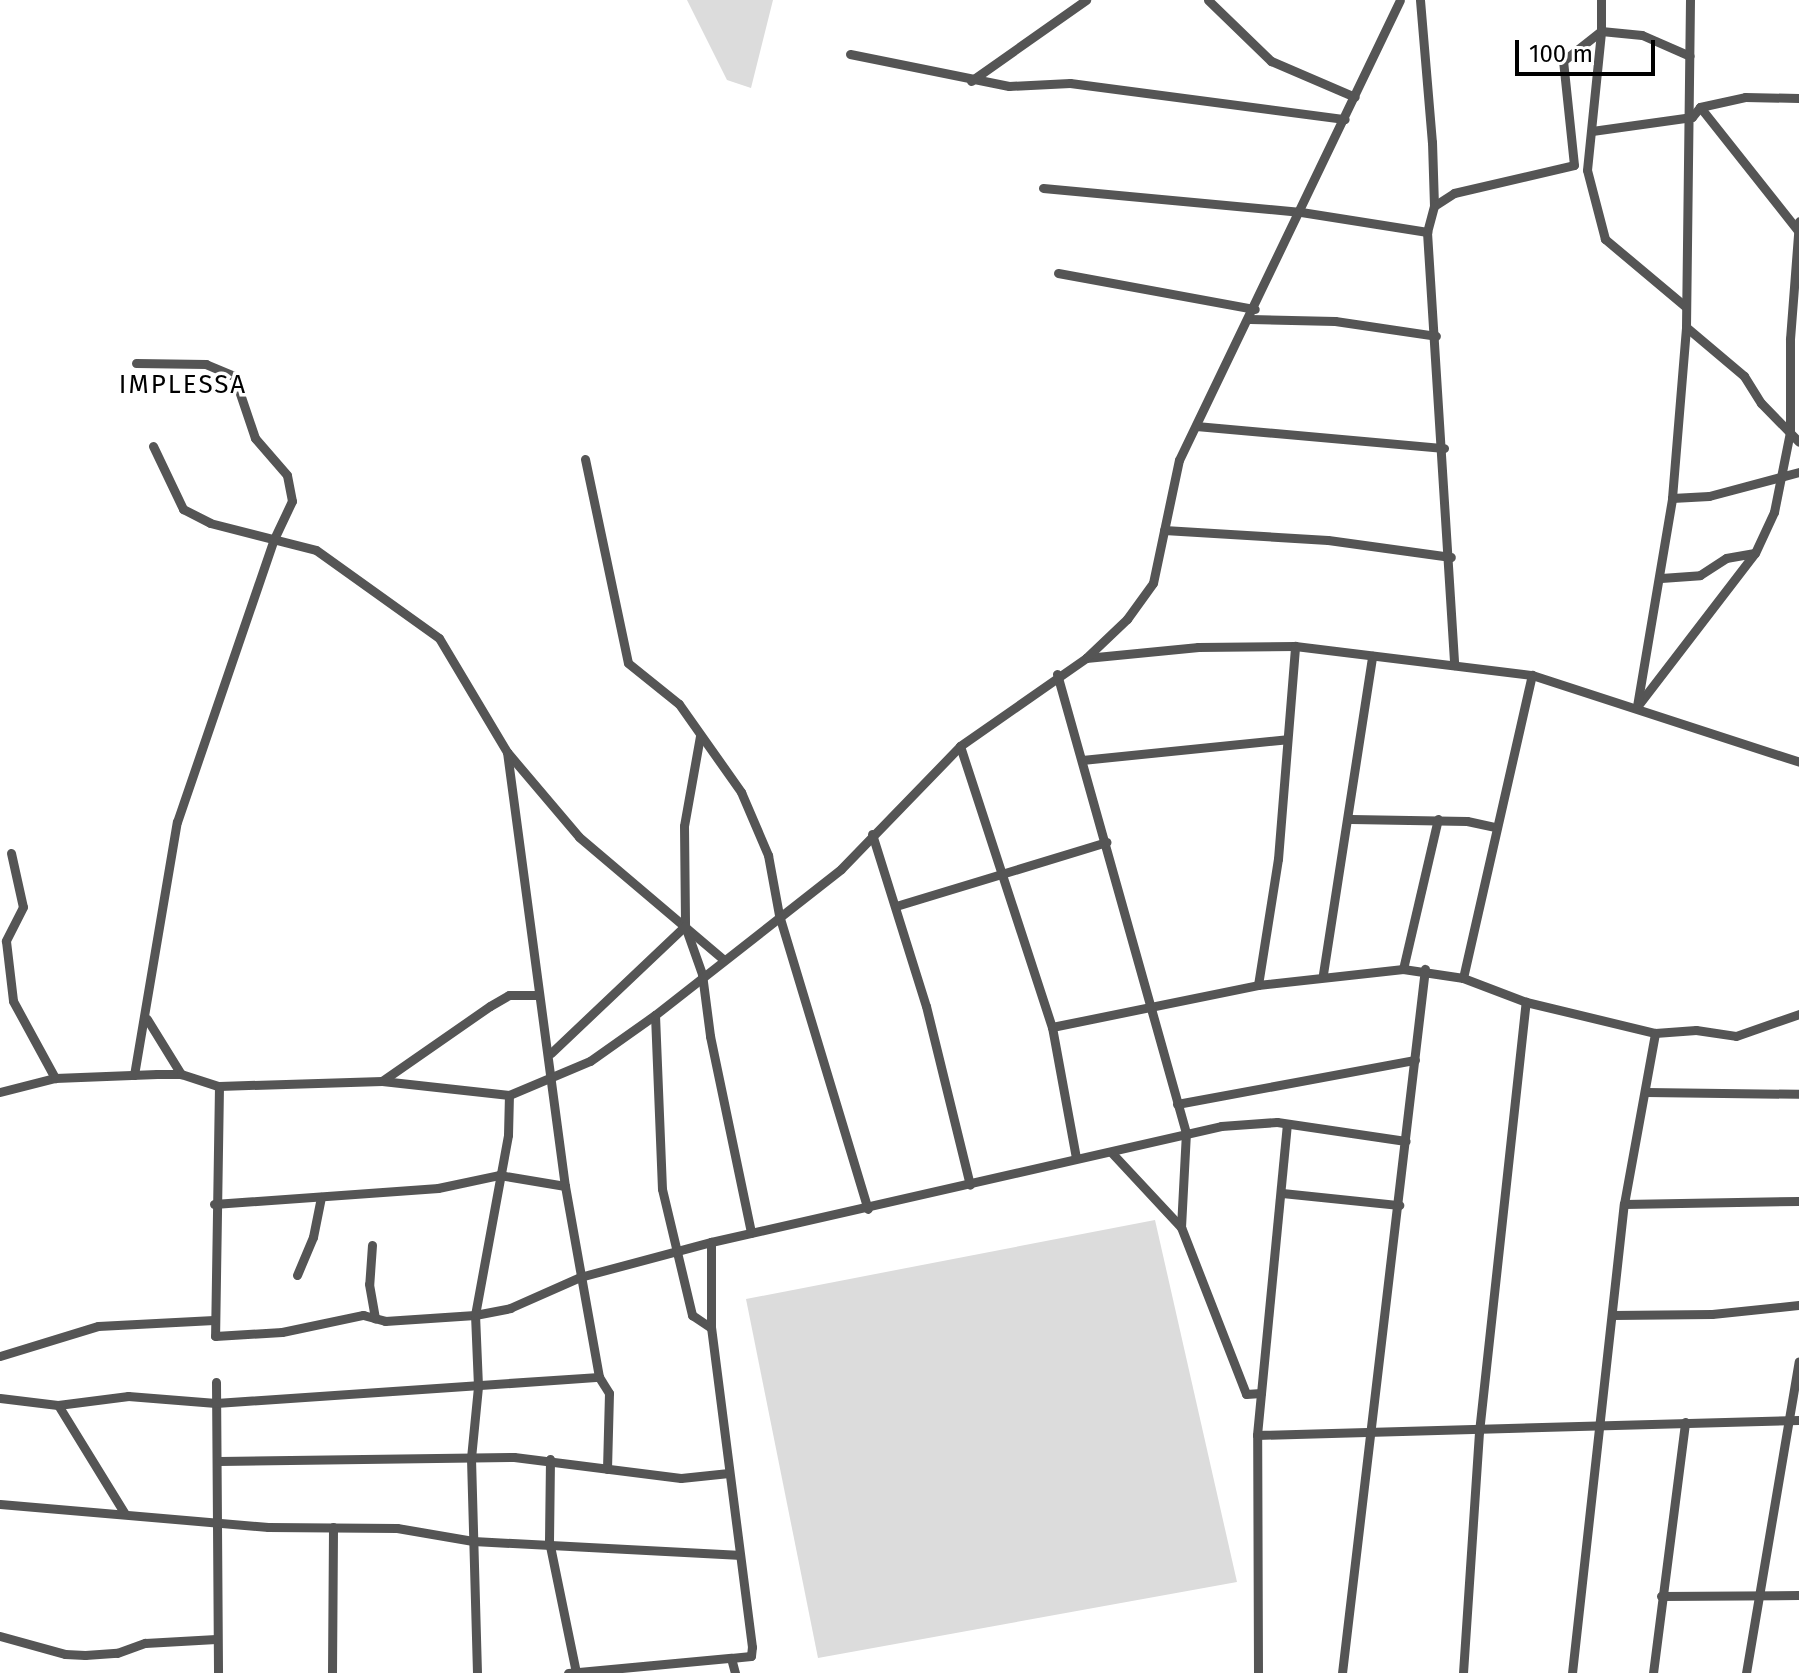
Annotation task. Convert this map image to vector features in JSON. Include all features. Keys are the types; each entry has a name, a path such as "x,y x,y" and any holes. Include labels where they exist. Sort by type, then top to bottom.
{"street":[{"path":"1208,0 1271,61 1355,97"},
{"path":"0,1092 55,1078 181,1074 219,1086 382,1081 475,1095 509,1095 551,1082 590,1061 655,1015 702,974 841,869 960,746 1057,674 1086,658 1127,619 1153,583 1179,460 1253,314 1400,0"},
{"path":"1420,0 1434,206 1427,232 1451,557 1454,665"},
{"path":"1601,0 1601,31 1587,170 1605,239 1686,307"},
{"path":"1637,706 1661,578 1672,498 1686,327 1692,117 1690,0"},
{"path":"971,81 1080,2"},
{"path":"1574,165 1563,61 1601,31 1642,35 1690,56"},
{"path":"850,54 971,81 1009,86 1070,83 1345,119"},
{"path":"1592,131 1692,117 1700,107 1745,97 1799,98"},
{"path":"1637,706 1755,553 1785,475 1790,432 1799,228 1700,107"},
{"path":"1434,206 1454,193 1574,165 1587,170"},
{"path":"1043,188 1301,212 1427,232"},
{"path":"1058,273 1253,314 1349,322 1436,336"},
{"path":"1686,327 1744,376 1761,403 1799,442"},
{"path":"134,1075 147,1019 177,822 274,539 292,501 287,475 255,438 234,376 206,364 136,363"},
{"path":"1196,426 1444,448"},
{"path":"153,446 183,509 210,523 316,550 439,638 507,752 579,837 724,960"},
{"path":"585,459 628,663 679,704 741,792 768,855 779,915 868,1209"},
{"path":"1672,498 1709,496 1799,472"},
{"path":"1164,530 1328,540 1451,557"},
{"path":"1661,578 1700,575 1726,558 1755,553"},
{"path":"1086,658 1198,647 1295,646 1532,675 1637,706 1799,762"},
{"path":"1258,985 1278,859 1295,646"},
{"path":"1323,974 1351,819 1372,656"},
{"path":"1057,674 1186,1132 1181,1227"},
{"path":"1463,978 1490,871 1495,827 1532,675"},
{"path":"700,736 684,826 685,926 702,974 710,1036 751,1233"},
{"path":"1082,760 1287,739"},
{"path":"960,746 1052,1027 1076,1158"},
{"path":"507,752 537,995 551,1053 551,1082 565,1186 599,1377 609,1393 607,1469"},
{"path":"1351,819 1438,819 1495,827"},
{"path":"1403,969 1438,819"},
{"path":"872,834 896,906 970,1185"},
{"path":"896,906 1003,877 1106,842"},
{"path":"11,853 23,907 6,941 13,1001 55,1078"},
{"path":"551,1053 685,926"},
{"path":"1052,1027 1323,974 1403,969 1425,969 1463,978 1526,1002 1655,1033 1696,1030 1736,1036 1799,1014"},
{"path":"1342,1673 1425,969"},
{"path":"382,1081 509,995 537,995"},
{"path":"1463,1673 1479,1432 1526,1002"},
{"path":"655,1015 662,1189 674,1251 692,1315 711,1328"},
{"path":"147,1019 181,1074"},
{"path":"1572,1673 1624,1204 1655,1033"},
{"path":"1177,1104 1415,1060"},
{"path":"219,1086 214,1204 215,1336 282,1332 363,1315 375,1318 475,1315 510,1308 580,1277 674,1251 868,1209 1186,1132 1262,1120 1406,1141"},
{"path":"1646,1092 1799,1094"},
{"path":"477,1673 471,1458 478,1386 475,1315 509,1095"},
{"path":"1258,1673 1257,1435 1287,1126"},
{"path":"1111,1152 1181,1227 1246,1394 1261,1393"},
{"path":"214,1204 463,1185 499,1175 565,1186"},
{"path":"1282,1193 1399,1205"},
{"path":"297,1275 313,1237 321,1197"},
{"path":"1624,1204 1799,1201"},
{"path":"568,1673 751,1656 711,1328 711,1242"},
{"path":"372,1245 369,1284 375,1318"},
{"path":"1612,1315 1712,1314 1799,1305"},
{"path":"0,1356 98,1326 214,1320"},
{"path":"1746,1673 1758,1597 1795,1420 1799,1361"},
{"path":"0,1398 58,1405 128,1396 216,1403 377,1389 478,1386 599,1377"},
{"path":"216,1382 219,1461 216,1521 218,1673"},
{"path":"58,1405 125,1514"},
{"path":"1257,1435 1479,1432 1795,1420"},
{"path":"1653,1673 1685,1422"},
{"path":"219,1461 550,1459 681,1478 729,1473"},
{"path":"550,1459 549,1541 580,1672"},
{"path":"0,1504 216,1521 397,1528 473,1541 549,1541 737,1555"},
{"path":"332,1673 333,1527"},
{"path":"1661,1596 1799,1595"},
{"path":"0,1636 65,1654 85,1655 117,1653 145,1643 216,1639"},
{"path":"731,1658 735,1673"}],"shaded area":[{"path":"687,0 773,0 751,88 727,80"},
{"path":"1155,1220 1237,1582 818,1658 746,1299"}],"district":[{"name":"IMPLESSA","path":"183,385"}]}
